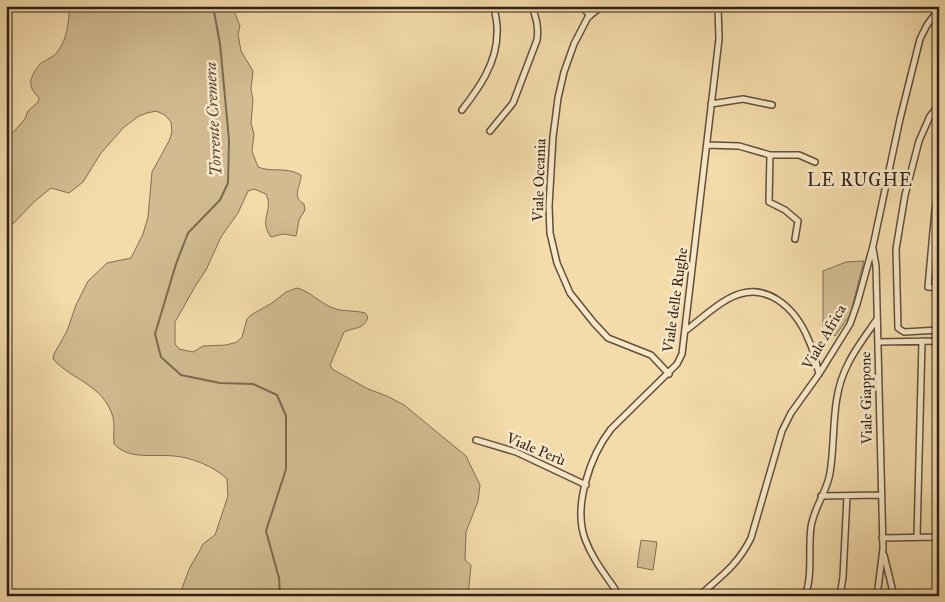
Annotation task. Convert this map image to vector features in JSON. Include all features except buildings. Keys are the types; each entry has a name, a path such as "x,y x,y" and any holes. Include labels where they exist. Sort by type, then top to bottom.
{"street":[{"path":"462,110 487,72 496,50 498,32 494,6"},
{"path":"490,131 513,103 536,40 538,31 537,21 532,6"},
{"path":"582,6 590,16"},
{"name":"Viale Oceania","path":"602,6 590,16 574,44 564,72 558,98 552,137 549,206 550,234 557,263 570,293 594,323 608,338 651,355 668,374"},
{"name":"Viale delle Rughe","path":"617,596 615,589 592,555 585,538 582,498 595,456 603,440 611,429 668,374 677,364 682,354 719,39 718,6"},
{"name":"Viale Africa","path":"699,596 737,562 746,548 751,538 782,431 791,413 850,324 873,246 900,119 920,39 927,25 939,9"},
{"path":"711,104 743,99 772,105"},
{"path":"939,105 930,116 919,141 905,195 896,249 898,328 904,332 939,330"},
{"path":"930,116 939,113"},
{"path":"707,145 739,146 770,155 799,155 815,162"},
{"path":"770,155 769,202 785,210 798,221 795,238"},
{"path":"939,188 935,210 928,287 939,288"},
{"name":"Viale Giappone","path":"873,246 876,266 882,538 894,596"},
{"path":"685,331 729,298 746,293 762,293 777,299 794,312 810,341 818,374"},
{"path":"805,596 809,576 811,527 816,508 829,476 835,408 847,365 877,319"},
{"path":"878,342 939,340"},
{"path":"917,537 922,341"},
{"name":"Viale Perù","path":"476,440 516,452 586,485"},
{"path":"821,496 881,495"},
{"path":"840,596 844,577 847,496"},
{"path":"882,538 939,536"},
{"name":"Viale Giappone","path":"878,596 883,549"}],"shaded area":[{"path":"70,6 232,6 240,26 238,34 241,51 253,71 251,123 254,134 252,151 258,167 268,170 290,171 301,175 297,194 300,201 304,204 305,210 299,220 296,236 283,234 271,237 266,226 268,200 266,194 254,189 248,191 238,213 221,237 206,270 175,322 175,344 179,349 193,352 203,346 226,345 237,342 242,337 247,319 251,315 272,303 286,292 297,288 333,308 365,313 368,317 364,324 344,332 330,365 332,369 368,389 404,405 466,456 480,485 478,501 466,532 465,560 471,565 468,596 179,596 190,567 203,544 215,535 228,496 227,479 202,463 188,458 134,454 120,449 114,444 113,417 102,397 53,359 88,281 107,263 131,258 143,234 148,217 152,172 169,141 172,132 171,122 165,115 156,111 139,116 124,127 101,153 83,182 69,193 51,188 35,201 6,231 6,140 25,119 28,111 38,102 39,98 31,85 31,79 40,65 55,55 61,46 67,30"},
{"path":"864,261 850,315 835,336 823,326 823,271 846,262"},
{"path":"641,540 657,542 653,570 637,567"}],"waterway":[{"name":"Torrente Cremera","path":"213,6 220,44 229,140 228,183 220,200 188,233 176,264 155,334 161,357 181,375 220,383 253,384 277,395 286,416 286,469 266,531 279,578 280,596"}],"district":[{"name":"LE RUGHE","path":"860,180"}]}
